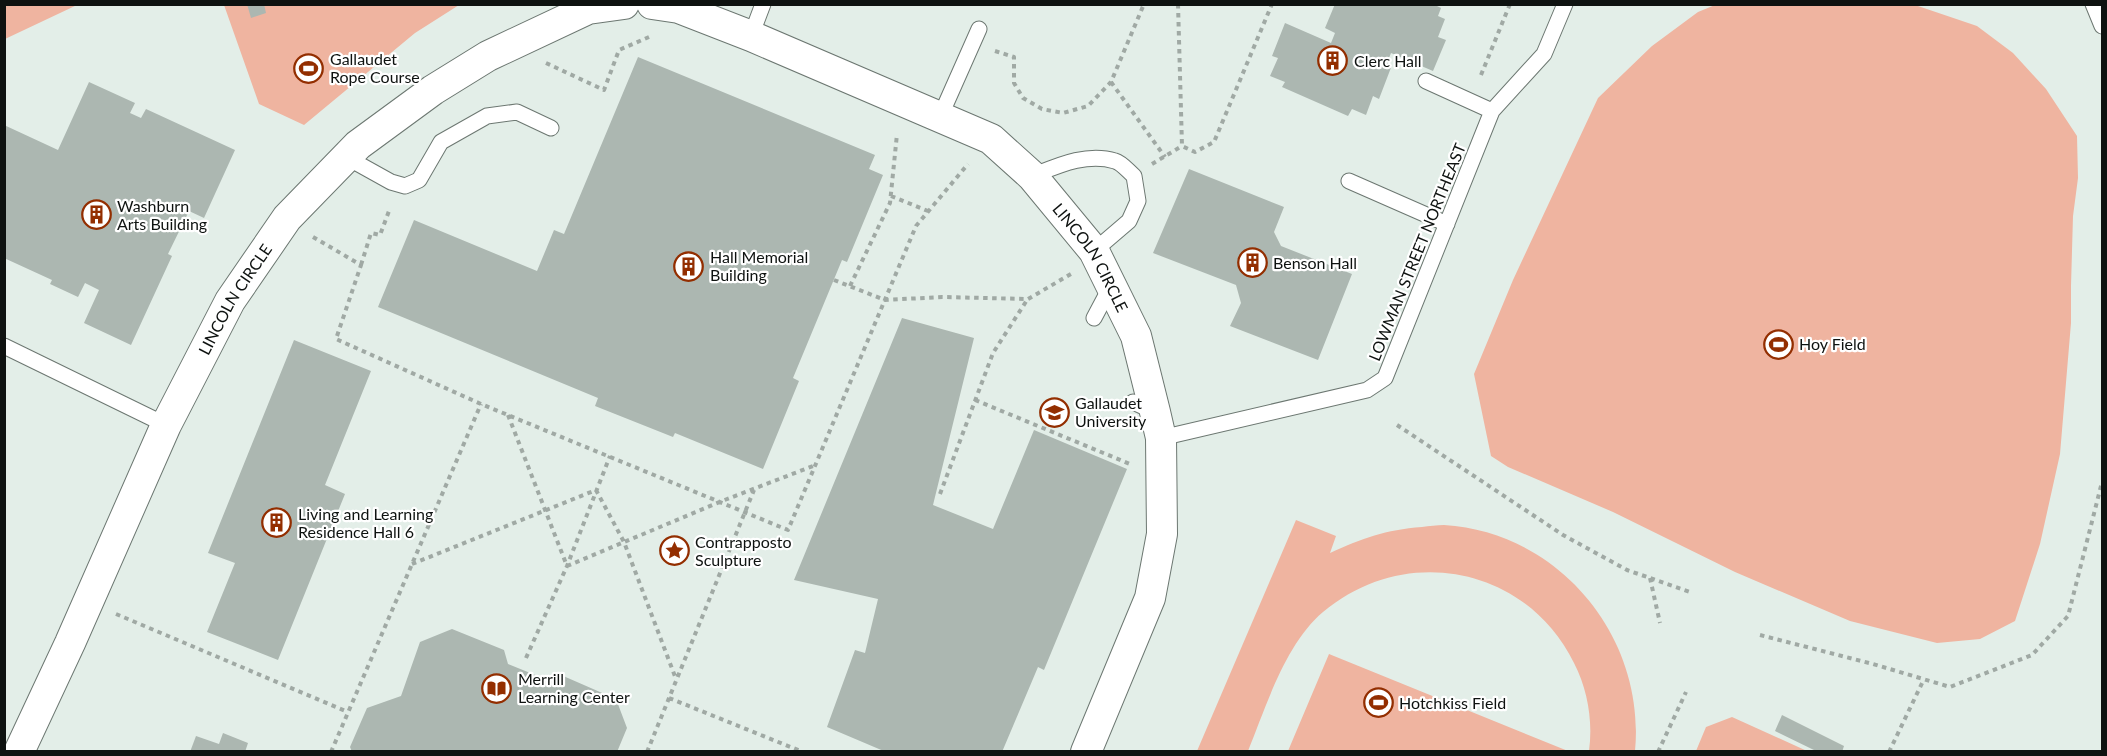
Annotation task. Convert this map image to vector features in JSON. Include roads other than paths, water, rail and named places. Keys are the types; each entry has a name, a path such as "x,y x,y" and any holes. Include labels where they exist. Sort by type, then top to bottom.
{"street":[{"name":"LINCOLN CIRCLE","path":"19,752 166,425 230,301 287,218 357,145 433,90 488,56 588,9 624,4"},
{"name":"LINCOLN CIRCLE","path":"671,6 751,36 991,139 1032,176 1087,260 1111,286 1136,336 1150,418 1162,534 1150,598 1086,752"}],"lane":[{"path":"751,36 763,4"},
{"name":"LOWMAN STREET NORTHEAST","path":"1150,418 1367,390 1385,378 1492,111 1544,54 1565,4"},
{"path":"2093,4 2103,26"},
{"path":"940,117 979,29"},
{"path":"1426,81 1492,111"},
{"path":"346,157 391,182 405,186 419,180 441,142 487,116 516,112 551,128"},
{"path":"1032,176 1071,162 1094,158 1117,161 1134,176 1138,201 1129,221 1087,260"},
{"path":"1349,181 1447,224"},
{"path":"1094,318 1111,286"},
{"path":"4,346 166,425"}],"place":[{"name":"Clerc Hall","path":"1333,61"},
{"name":"Gallaudet Rope Course","path":"309,68"},
{"name":"Washburn Arts Building","path":"96,215"},
{"name":"Benson Hall","path":"1252,263"},
{"name":"Hall Memorial Building","path":"689,266"},
{"name":"Hoy Field","path":"1778,344"},
{"name":"Gallaudet University","path":"1054,412"},
{"name":"Living and Learning Residence Hall 6","path":"277,523"},
{"name":"Contrapposto Sculpture","path":"674,551"},
{"name":"Merrill Learning Center","path":"497,688"},
{"name":"Hotchkiss Field","path":"1378,703"}]}
